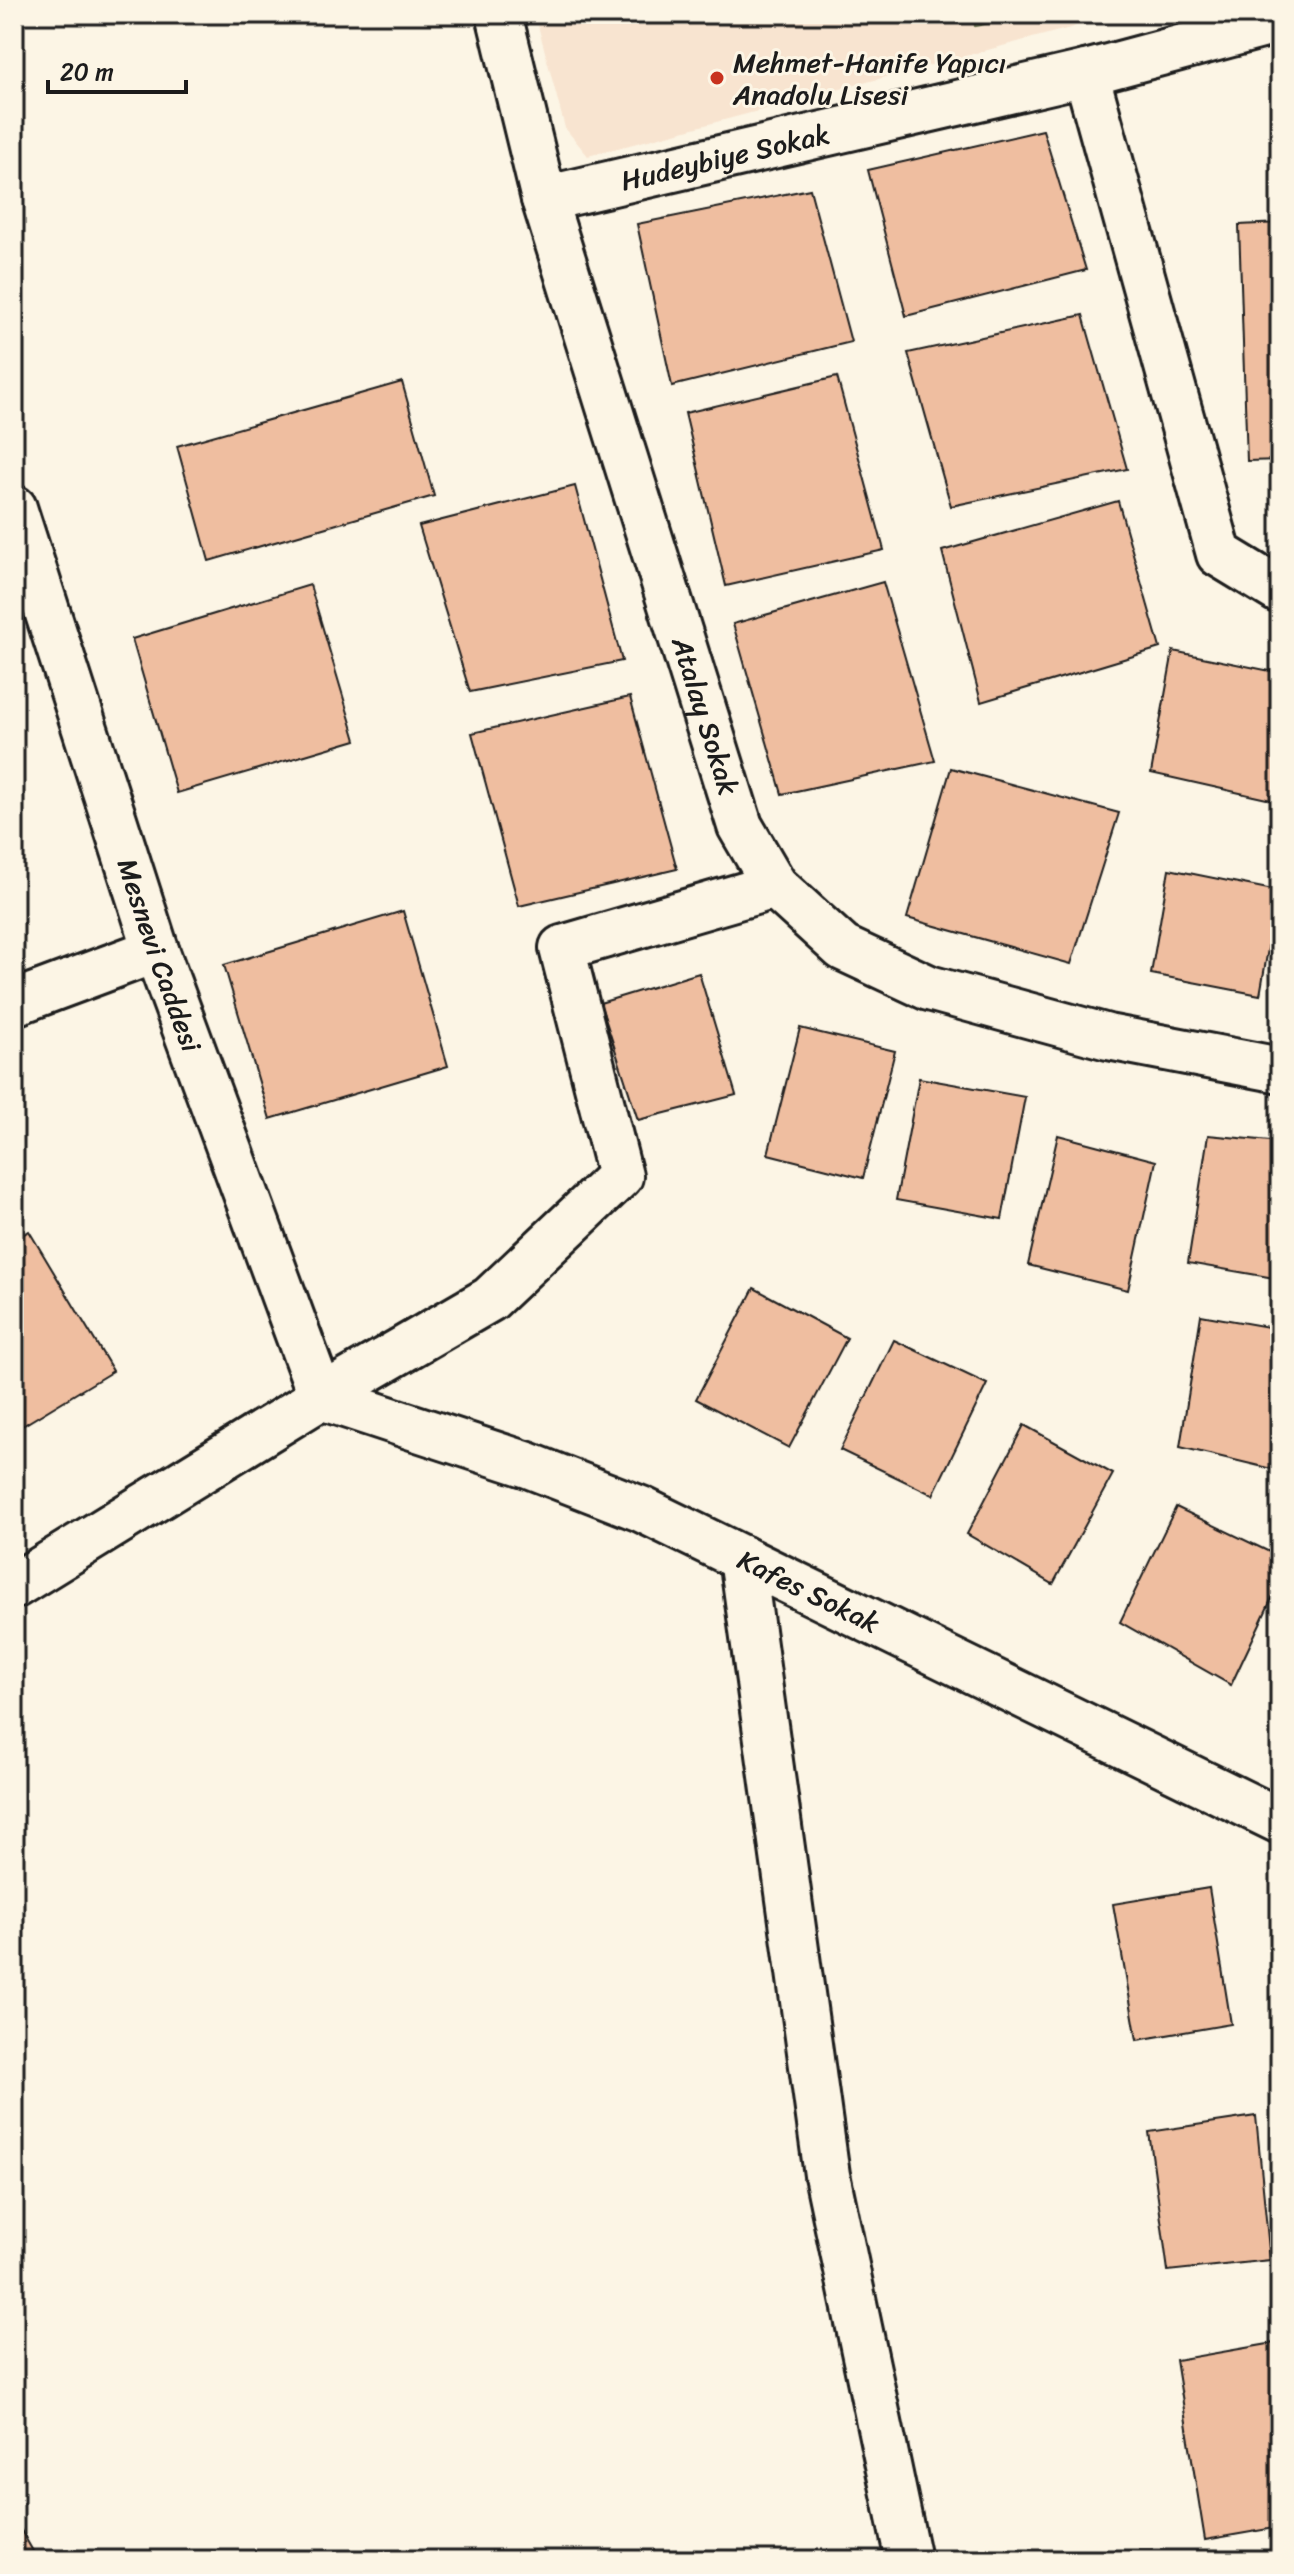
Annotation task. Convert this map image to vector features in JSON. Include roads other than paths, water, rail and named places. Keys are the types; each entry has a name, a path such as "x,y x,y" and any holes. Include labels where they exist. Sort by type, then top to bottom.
{"street":[{"name":"Atalay Sokak","path":"499,14 544,199 740,826 775,886 843,948 929,988 1108,1037 1280,1070"},
{"name":"Hudeybiye Sokak","path":"544,199 1086,73 1280,21"},
{"path":"1086,73 1219,554 1280,591"},
{"name":"Mesnevi Caddesi","path":"14,508 156,950 321,1397"},
{"path":"14,1586 321,1397 490,1299 620,1176 562,948 775,886"},
{"path":"14,1003 156,950"},
{"name":"Kafes Sokak","path":"321,1397 528,1465 641,1509 1280,1821"},
{"path":"742,1558 827,2175 908,2560"}],"place":[{"name":"Mehmet-Hanife Yapıcı Anadolu Lisesi","path":"717,78"}]}
